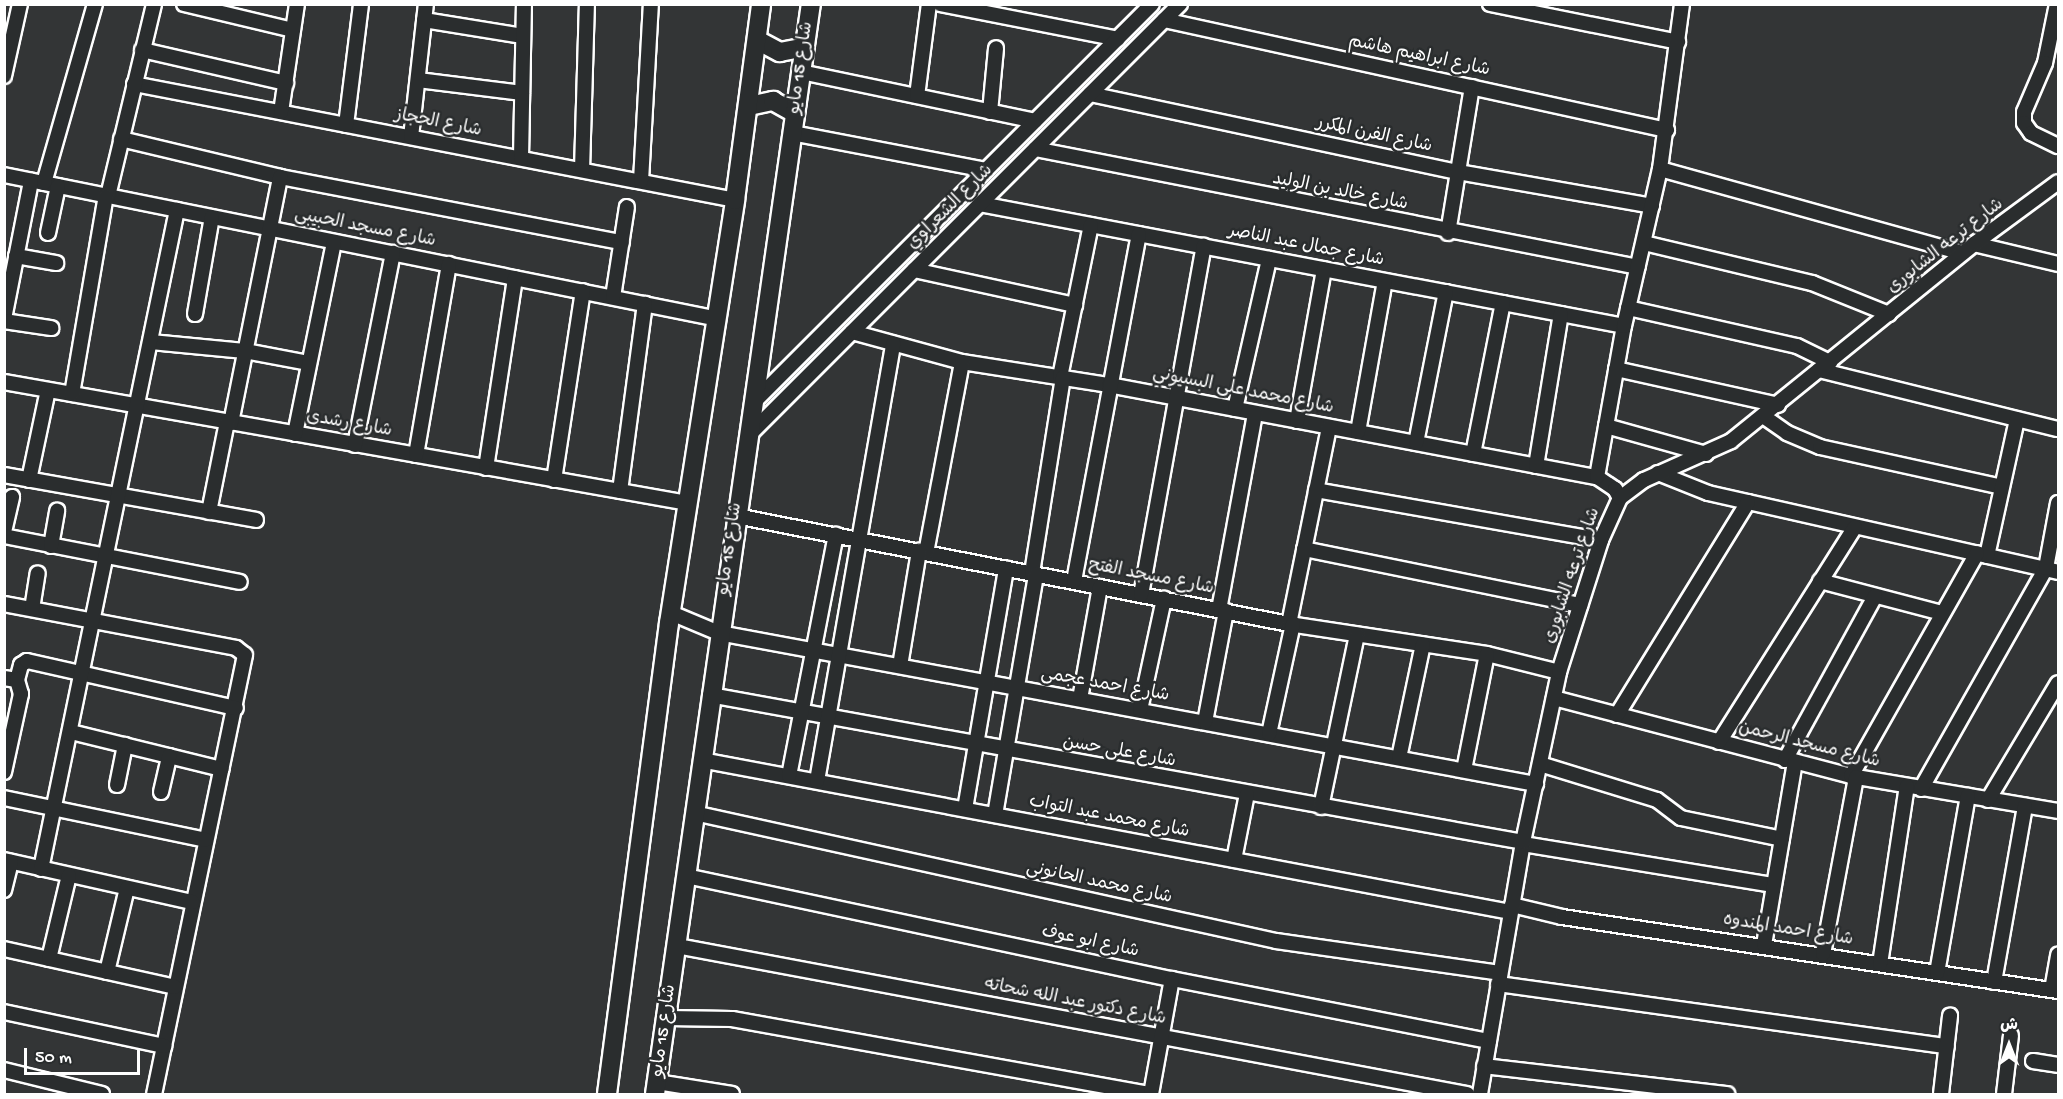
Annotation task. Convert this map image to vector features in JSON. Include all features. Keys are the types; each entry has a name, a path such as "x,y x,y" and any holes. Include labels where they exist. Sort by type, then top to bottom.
{"main road":[{"path":"607,1095 671,613 718,319 749,106 761,4"},
{"name":"شارع 15 مايو","path":"656,1088 710,695 811,4"},
{"path":"757,40 780,52 805,47"},
{"path":"749,106 773,101 795,113"}],"street":[{"path":"4,76 20,4"},
{"path":"51,328 4,320 16,256 44,183 95,4"},
{"path":"72,394 107,196 154,4"},
{"path":"184,4 293,30"},
{"path":"281,112 297,4"},
{"path":"346,124 361,4"},
{"path":"411,137 426,4"},
{"path":"521,158 524,4"},
{"path":"582,170 587,4"},
{"path":"641,181 651,4"},
{"path":"917,96 929,4"},
{"path":"940,4 1118,39"},
{"name":"شارع الشعراوي","path":"753,404 1152,4"},
{"name":"شارع الشعراوي","path":"748,436 1180,4"},
{"path":"1491,4 1678,42"},
{"path":"1620,498 1615,489 1597,477 1624,326 1660,169 1683,4"},
{"path":"2057,9 2052,65 2024,112 2024,123 2031,133 2058,146"},
{"name":"شارع ابراهيم هاشم","path":"1164,20 1667,130"},
{"path":"424,21 523,36"},
{"path":"990,112 996,48"},
{"path":"142,50 285,83"},
{"path":"801,72 1035,122"},
{"path":"418,80 522,93"},
{"name":"شارع الحجاز","path":"134,84 735,200"},
{"path":"1448,233 1472,87"},
{"name":"شارع الفرن المكرر","path":"1090,94 1458,172 1652,206"},
{"path":"792,133 986,171"},
{"path":"120,139 280,177 622,242"},
{"name":"شارع خالد بن الوليد","path":"1035,149 1448,233 1638,267"},
{"path":"1660,169 1962,253"},
{"name":"شارع مسجد الحبيبى","path":"4,175 718,319"},
{"path":"209,512 245,351 280,177"},
{"name":"شارع ترعه الشابورى","path":"1480,1095 1523,843 1559,672 1601,540 1620,498 1658,473 1706,454 1763,416 1962,253 2058,182"},
{"path":"44,183 48,233"},
{"name":"شارع جمال عبد الناصر","path":"980,204 1624,326"},
{"path":"613,297 627,207"},
{"path":"41,869 140,406 177,210"},
{"path":"195,314 212,217"},
{"path":"995,815 1017,688 1062,377 1091,225"},
{"path":"1074,582 1139,234"},
{"path":"295,434 334,242"},
{"path":"1644,243 1812,283 1889,314"},
{"path":"1974,244 2058,264"},
{"path":"1140,595 1204,246"},
{"path":"355,445 393,253"},
{"path":"16,256 56,263"},
{"path":"1235,409 1269,259"},
{"path":"416,455 448,264"},
{"path":"1298,421 1324,269"},
{"path":"914,270 1075,305"},
{"path":"486,468 515,278"},
{"path":"1358,432 1385,281"},
{"path":"554,480 583,291"},
{"path":"1416,443 1446,292"},
{"path":"1473,454 1503,303"},
{"path":"620,491 645,304"},
{"path":"1628,308 1797,346 1824,366 2058,429"},
{"path":"1536,466 1561,314"},
{"name":"شارع محمد على البسيوني","path":"852,332 962,362 1110,385 1597,477"},
{"path":"151,342 245,351 308,363"},
{"path":"817,781 861,540 893,344"},
{"path":"900,666 962,362"},
{"path":"1616,369 1778,405"},
{"name":"شارع رشدى","path":"4,382 688,503"},
{"path":"28,480 48,390"},
{"path":"1205,722 1255,413"},
{"path":"1763,416 1787,433 1820,447 2002,488"},
{"path":"1823,954 1853,777 1942,613 1982,554 2002,488 2017,419"},
{"path":"1606,426 1706,454"},
{"path":"1269,734 1329,427"},
{"path":"1658,473 1708,493 2052,570"},
{"path":"4,475 256,520"},
{"path":"1316,490 1601,540"},
{"path":"4,532 12,497"},
{"path":"1617,715 1748,502"},
{"path":"1880,964 1914,787 2052,570 2058,503"},
{"path":"51,546 57,511"},
{"name":"شارع مسجد الفتح","path":"736,516 1291,624 1487,654 1559,672"},
{"path":"1719,742 1855,526"},
{"path":"789,776 836,535"},
{"path":"4,537 240,582"},
{"path":"1304,549 1580,605"},
{"path":"965,809 1006,568"},
{"path":"32,609 38,573"},
{"path":"1820,581 1942,613"},
{"path":"1080,699 1100,587"},
{"path":"1764,945 1782,839 1790,761 1875,596"},
{"path":"1140,710 1164,599"},
{"path":"4,604 236,648 245,656 236,708 192,902 154,1095"},
{"name":"شارع احمد عجمى","path":"671,613 719,633 1536,784"},
{"path":"1321,807 1357,635"},
{"path":"1399,758 1423,644"},
{"path":"1464,770 1487,654"},
{"path":"4,772 21,694 11,679 25,661 236,708"},
{"path":"1988,800 2058,683"},
{"name":"شارع على حسن","path":"710,695 976,746 1774,885"},
{"name":"شارع مسجد الرحمن","path":"1554,698 1853,777 2058,811"},
{"path":"71,732 222,768"},
{"path":"117,785 125,745"},
{"path":"161,792 169,756"},
{"name":"شارع محمد عبد التواب","path":"701,760 1234,860 1511,909"},
{"path":"1540,764 1658,800 1681,818 1782,839"},
{"path":"1234,860 1247,794"},
{"path":"1937,973 1968,796"},
{"path":"4,798 206,840"},
{"path":"1994,982 2025,806"},
{"name":"شارع محمد الحانونى","path":"694,813 1276,941 1499,979 1947,1046"},
{"path":"4,890 8,861 192,902"},
{"path":"49,959 69,875"},
{"name":"شارع ابو عوف","path":"686,876 1172,979 1489,1041"},
{"path":"107,972 127,888"},
{"name":"شارع احمد المندوه","path":"1511,909 1764,945 2055,991"},
{"name":"شارع دكتور عبد الله شحاته","path":"676,946 1467,1095"},
{"path":"4,949 176,987"},
{"path":"2055,991 2058,955"},
{"path":"667,1018 732,1019 1149,1095 1172,979"},
{"path":"4,1012 164,1046"},
{"path":"1941,1095 1950,1016"},
{"path":"2004,1095 2011,1035"},
{"path":"2033,1061 2058,1065"},
{"path":"1484,1066 1648,1090 1727,1095"},
{"path":"4,1070 102,1095"},
{"path":"656,1088 732,1095"}]}
